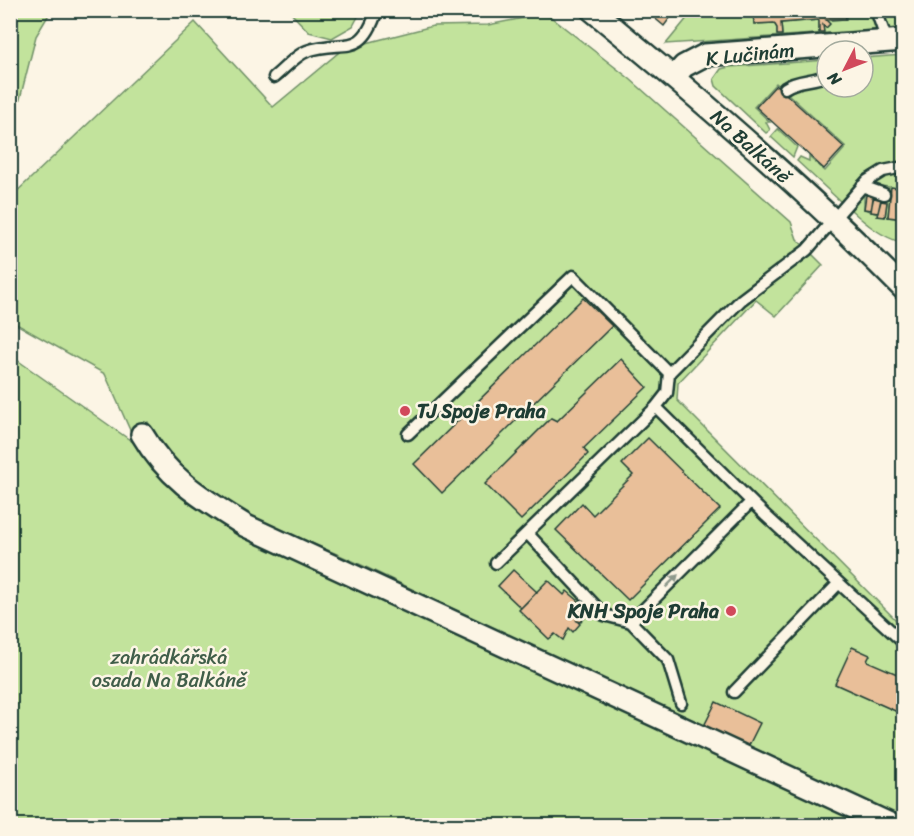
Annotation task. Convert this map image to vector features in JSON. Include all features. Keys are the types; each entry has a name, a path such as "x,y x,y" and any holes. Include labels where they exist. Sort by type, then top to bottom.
{"street":[{"name":"Na Balkáně","path":"592,10 674,77 878,263 903,289"},
{"name":"K Lučinám","path":"875,44 895,41"},
{"name":"K Lučinám","path":"674,77 684,66 705,55 815,49"},
{"path":"878,263 903,266"},
{"path":"142,434 152,450 187,488 246,526 894,825"}],"lane":[{"path":"274,76 305,51 351,46 364,37 377,10"},
{"path":"876,10 895,41"},
{"path":"785,88 794,82 815,79"},
{"path":"496,563 656,407 667,393 669,374 741,300 807,250 862,186 882,171 903,167"},
{"path":"862,186 884,194"},
{"path":"408,435 573,276 669,374"},
{"path":"656,407 751,501 903,644"},
{"path":"631,622 751,501"},
{"path":"528,534 604,615 631,622 668,660 681,703"},
{"path":"734,692 838,584"}],"green space":[{"path":"11,10 51,11 36,36 11,134"},
{"path":"289,11 361,11 353,26 332,38 309,32"},
{"name":"TJ Spoje Praha","path":"526,11 543,11 630,79 791,222 797,239 823,265 776,316 756,300 678,383 677,400 903,627 903,823 355,562 211,499 187,480 153,434 148,422 130,430 105,374 11,321 11,197 195,22 273,107 343,49 433,26 488,25 523,18"},
{"path":"693,11 753,11 754,24 774,23 777,34 782,34 781,23 819,20 819,32 823,32 823,25 826,28 829,25 826,20 845,19 845,11 903,11 903,28 666,44"},
{"path":"903,55 903,161 873,169 841,202 797,161 800,157 809,161 809,157 825,171 846,147 776,83 754,107 770,122 766,122 770,130 766,133 716,86 714,79 721,69 729,67 815,61 815,99 875,99 875,57"},
{"path":"778,129 797,147 793,157 771,137"},
{"path":"903,172 903,189 891,188 888,217 903,219 903,243 875,230 850,209 864,191 864,209 885,217 889,187 869,185 880,176"},
{"name":"zahrádkářská osada Na Balkáně","path":"10,355 144,450 183,494 870,825 11,825"}],"building":[{"path":"645,10 676,10 664,26"},
{"path":"753,10 845,10 846,19 826,20 830,24 826,28 823,25 824,32 819,32 819,20 781,23 782,35 777,35 774,23 754,24"},
{"path":"776,85 844,147 824,169 756,107"},
{"path":"891,187 904,189 904,219 888,217"},
{"path":"866,195 874,196 871,210 864,209"},
{"path":"873,198 881,199 878,213 871,212"},
{"path":"881,201 887,202 885,217 877,216"},
{"path":"583,298 612,326 442,493 414,464"},
{"path":"621,359 647,387 584,448 588,454 521,520 485,484 551,418 557,421"},
{"path":"648,438 720,509 628,600 556,530 582,503 593,515 633,475 622,464"},
{"path":"513,570 537,592 521,608 498,586"},
{"path":"548,580 564,595 567,591 580,602 576,606 586,616 581,622 577,621 580,624 573,632 569,628 563,640 555,634 549,639 519,610"},
{"path":"852,647 870,655 867,661 904,677 904,725 899,721 902,714 835,684"},
{"path":"716,702 760,723 747,749 703,728"},
{"path":"904,796 904,823 894,818"}],"place":[{"name":"TJ Spoje Praha","path":"405,411"},
{"name":"KNH Spoje Praha","path":"731,611"}]}
